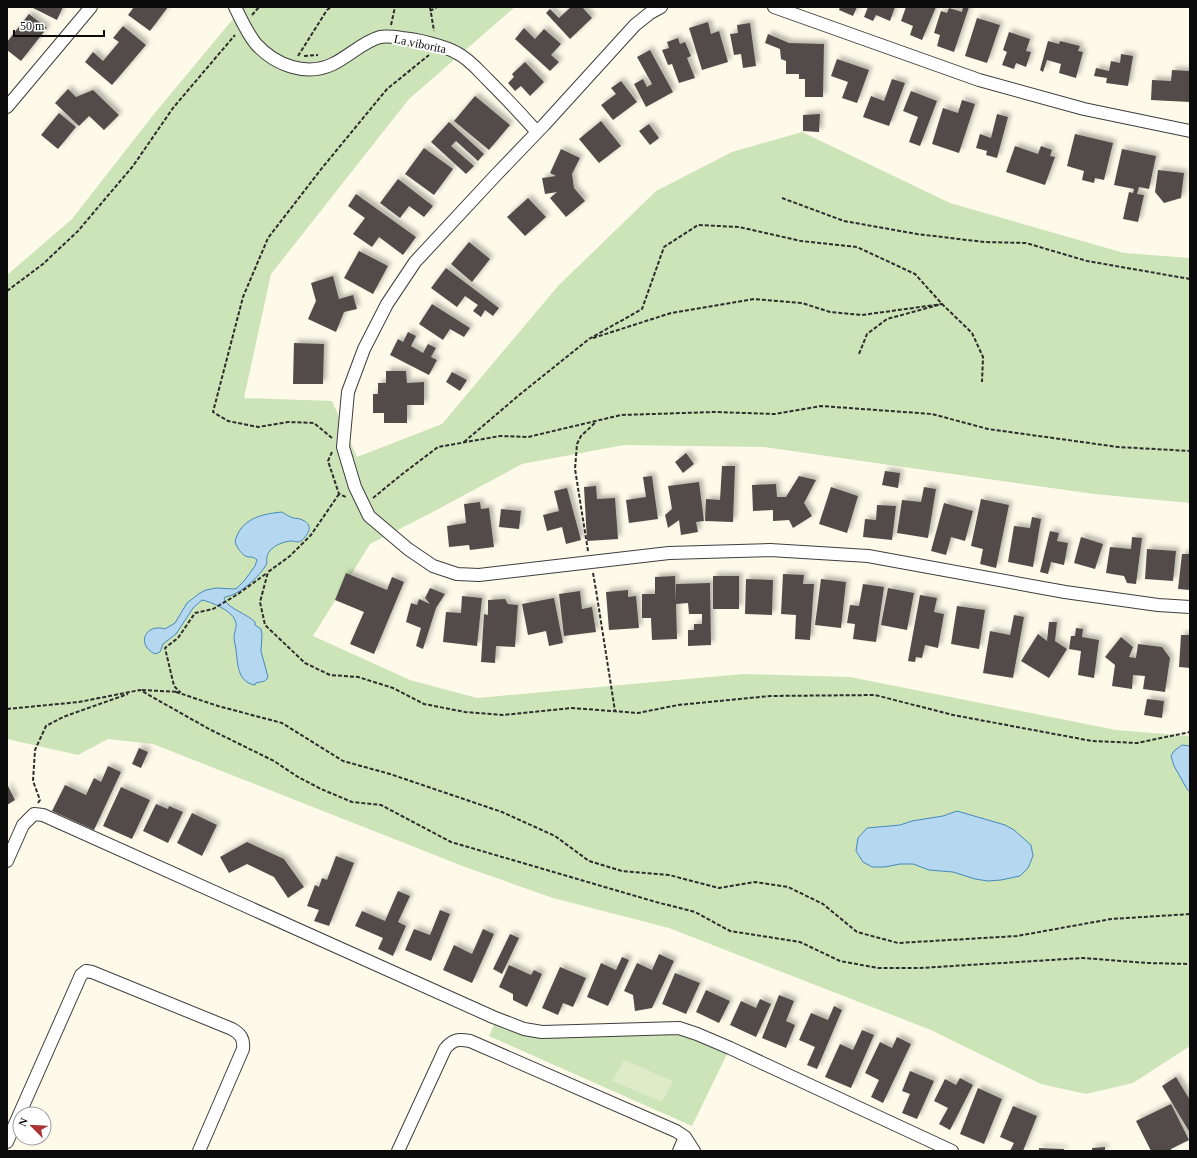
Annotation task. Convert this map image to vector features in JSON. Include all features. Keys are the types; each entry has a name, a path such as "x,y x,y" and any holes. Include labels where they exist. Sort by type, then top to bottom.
{"street":[{"path":"7,107 91,7"},
{"name":"La viborita","path":"235,7 255,43 267,55 286,65 301,69 316,70 332,65 380,37 402,38 439,46 457,52 472,64 537,132"},
{"path":"661,7 650,13 635,25 415,262 387,304 364,349 348,392 343,447 354,487 369,516 408,549 433,566 457,574 479,575 669,553 770,550 868,556 1065,592 1158,605 1190,607"},
{"path":"774,7 979,80 1084,109 1190,131"},
{"path":"7,861 23,825 34,814 43,815 493,1017 524,1029 542,1032 679,1028 730,1048 952,1151"},
{"path":"7,1142 81,975 86,971 92,972 232,1029 239,1034 244,1041 243,1049 199,1151"},
{"path":"398,1151 445,1049 450,1043 460,1039 470,1041 676,1131 685,1137 694,1151"},
{"path":"679,1151 685,1137"}],"path":[{"path":"248,12 250,18 259,7"},
{"path":"298,56 327,10 331,7"},
{"path":"390,30 395,7"},
{"path":"430,7 434,34"},
{"path":"430,11 438,7"},
{"path":"7,291 43,264 78,231 133,166 173,108 244,25"},
{"path":"336,441 314,423 288,422 258,427 228,421 213,412 243,297 268,238 322,168 387,89 439,46"},
{"path":"292,54 298,56 324,55"},
{"path":"782,198 844,221 917,234 984,242 1026,243 1087,261 1190,279"},
{"path":"463,443 518,396 589,339 642,309 664,246 698,225 739,227 801,241 857,247 915,274 942,304 972,333 983,357 982,382"},
{"path":"589,339 671,313 754,299 802,303 830,312 862,315 942,304"},
{"path":"859,354 867,334 887,319 942,304"},
{"path":"364,506 401,475 438,448 500,436 528,437 621,415 715,412 774,414 821,406 932,414 988,429 1118,447 1190,451"},
{"path":"176,692 180,692 174,686 165,648 178,638 195,613 212,609 238,594 290,556 311,535 339,494"},
{"path":"268,572 260,602 265,625 305,663 330,675 358,677 393,688 424,704 465,712 503,715 572,708 638,713 678,705 770,696 875,695 953,714 1092,741 1137,743 1190,732"},
{"path":"7,709 79,702 139,690 176,692 218,706 282,723 343,761 390,774 502,812 555,836 589,861 622,871 669,875 719,888 755,882 788,887 822,904 857,932 898,943 1017,936 1111,919 1190,914"},
{"path":"34,814 40,800 33,781 35,750 46,726 63,717 139,690 209,729 274,761 298,778 352,802 381,805 451,842 694,912 730,931 800,942 840,961 878,968 920,968 1083,958 1147,963 1190,964"}],"green space":[{"path":"243,7 515,7 409,99 271,274 244,398 332,401 357,457 442,424 558,286 656,191 732,152 802,132 950,203 1124,253 1190,258 1190,503 1094,494 764,447 624,445 522,464 370,544 313,636 410,680 477,698 743,674 850,677 1116,730 1190,736 1190,1046 1133,1083 1086,1094 1041,1084 931,1030 669,928 553,898 465,867 153,744 108,739 78,755 7,739 7,275 72,219 154,114"},
{"path":"497,1019 524,1029 679,1028 730,1048 692,1126 489,1036"},
{"path":"624,1060 673,1081 662,1102 612,1081"}],"water":[{"path":"282,512 292,518 305,521 309,526 306,535 300,542 286,542 273,548 268,554 267,563 260,574 243,589 237,593 225,597 224,599 234,609 255,622 255,625 261,629 261,651 268,677 266,680 256,683 255,685 245,680 238,666 234,640 236,624 233,616 225,610 202,600 193,608 176,634 163,644 160,652 155,654 149,650 145,645 144,640 148,632 158,628 165,629 175,623 187,603 200,593 216,588 234,589 244,581 255,566 257,560 253,557 243,555 240,551 235,542 238,534 252,519 266,514"},
{"path":"1182,745 1190,746 1190,792 1174,766 1171,756 1174,751"},
{"path":"957,811 1005,825 1014,830 1031,845 1033,856 1028,868 1020,876 988,881 975,879 953,872 929,870 913,864 872,867 863,862 856,851 858,838 867,828 900,825 912,821 943,816"}],"building":[{"path":"31,7 63,7 57,20"},
{"path":"134,7 168,7 150,31 128,15"},
{"path":"571,7 582,7 592,18 570,39 546,13 550,9 559,18"},
{"path":"840,7 857,7 853,16 839,10"},
{"path":"868,7 895,7 890,21 876,15 873,21 864,17"},
{"path":"906,7 936,7 922,40 910,35 913,26 901,21"},
{"path":"963,7 969,7 954,52 937,46 940,35 934,33 941,11 947,13 949,8 962,12"},
{"path":"29,14 47,28 21,61 7,50 7,42"},
{"path":"977,18 1000,25 987,63 965,56"},
{"path":"708,22 711,34 719,31 728,62 702,70 689,28"},
{"path":"750,23 756,66 743,68 741,54 734,55 730,34 738,33 737,25"},
{"path":"123,26 146,45 112,85 85,62 93,52 103,61 119,42 113,38"},
{"path":"524,28 535,39 544,29 561,44 551,55 559,62 550,71 515,39"},
{"path":"1009,32 1030,39 1026,51 1031,52 1026,67 1016,63 1014,69 1002,65 1007,52 1003,50"},
{"path":"768,34 789,43 824,44 823,97 805,97 805,79 799,79 799,74 786,74 786,61 781,59 780,49 765,43"},
{"path":"678,38 680,44 685,42 691,56 687,58 695,78 679,83 672,64 668,65 662,50 669,48 667,42"},
{"path":"1048,41 1059,44 1060,41 1080,46 1078,51 1083,52 1076,78 1059,73 1061,64 1047,60 1043,72 1040,70"},
{"path":"650,50 673,92 646,107 634,84 643,79 647,87 652,84 637,57"},
{"path":"1121,54 1133,56 1128,86 1106,83 1107,78 1094,76 1096,68 1109,71 1111,61 1120,63"},
{"path":"837,59 869,70 857,103 842,98 848,82 831,76"},
{"path":"525,62 544,82 530,96 521,86 515,91 508,83 514,77 512,74"},
{"path":"1172,70 1190,71 1190,102 1151,100 1152,80 1171,81"},
{"path":"892,79 905,83 889,126 863,117 871,96 884,101"},
{"path":"621,81 637,102 613,120 601,105 616,94 611,88"},
{"path":"68,89 76,97 93,90 119,115 104,130 89,116 79,126 55,103"},
{"path":"911,91 937,101 920,146 909,142 918,117 903,111"},
{"path":"475,96 510,125 489,150 454,121"},
{"path":"962,100 975,104 959,153 932,144 943,108 958,113"},
{"path":"59,113 76,127 58,149 41,135"},
{"path":"820,114 819,132 803,131 803,115"},
{"path":"997,114 1008,117 997,158 986,155 987,151 976,148 980,134 991,138"},
{"path":"601,121 621,146 599,163 579,139"},
{"path":"449,122 484,154 478,161 456,141 451,146 474,166 466,174 431,142"},
{"path":"649,124 659,138 650,145 639,131"},
{"path":"1075,134 1113,143 1104,180 1095,178 1094,183 1082,180 1084,171 1067,166"},
{"path":"1015,146 1038,154 1041,146 1052,150 1050,156 1055,157 1045,185 1006,172"},
{"path":"424,148 453,169 434,195 405,174"},
{"path":"561,149 580,158 572,174 574,188 585,201 566,217 550,198 557,192 545,194 542,178 556,176 550,173"},
{"path":"1122,149 1156,156 1149,189 1139,187 1137,194 1144,195 1138,222 1123,219 1129,192 1133,193 1134,189 1114,185"},
{"path":"1158,170 1184,173 1181,198 1164,203 1155,192"},
{"path":"398,179 433,206 424,217 409,206 400,218 380,203"},
{"path":"356,194 416,237 403,255 379,237 372,247 353,234 365,218 348,206"},
{"path":"528,198 546,217 525,236 507,217"},
{"path":"469,242 490,259 472,282 451,264"},
{"path":"359,251 388,266 373,294 344,278"},
{"path":"446,268 499,308 493,316 485,310 481,317 473,311 478,305 465,296 457,307 431,288"},
{"path":"333,276 339,299 353,295 357,309 344,312 336,332 308,319 316,301 311,283"},
{"path":"432,304 470,328 464,337 450,329 443,340 419,324"},
{"path":"408,332 416,336 411,346 423,353 428,344 436,348 431,357 437,360 429,375 390,355 398,339 403,342"},
{"path":"294,343 324,344 323,384 293,384"},
{"path":"386,371 406,371 407,383 424,382 424,405 407,405 407,423 384,423 384,413 373,413 373,394 378,394 378,383 386,383"},
{"path":"452,372 467,380 460,391 446,382"},
{"path":"686,453 694,464 683,473 675,462"},
{"path":"722,466 735,466 733,522 705,521 706,499 720,500"},
{"path":"885,471 900,473 898,488 882,485"},
{"path":"652,476 658,519 629,523 626,500 646,497 643,477"},
{"path":"799,476 816,480 804,503 812,516 793,528 789,520 773,521 773,510 753,511 752,485 776,484 777,497 786,497"},
{"path":"699,482 704,521 696,522 698,532 681,535 679,520 668,528 665,515 672,509 668,486"},
{"path":"596,486 597,499 615,498 618,539 587,541 584,487"},
{"path":"831,487 858,496 847,533 819,524"},
{"path":"924,487 936,489 928,538 897,533 902,500 921,502"},
{"path":"567,488 581,540 566,544 562,527 547,531 543,515 559,511 554,491"},
{"path":"981,499 1009,505 996,568 980,564 983,549 971,546"},
{"path":"480,502 481,509 489,508 494,547 470,550 469,545 449,547 447,526 466,523 464,504"},
{"path":"944,503 973,511 965,541 951,537 946,555 931,551"},
{"path":"877,505 896,506 892,540 863,537 865,519 876,520"},
{"path":"501,509 521,511 519,529 499,527"},
{"path":"1032,517 1041,519 1033,567 1008,562 1014,526 1030,528"},
{"path":"1050,531 1059,533 1057,541 1068,543 1064,565 1051,562 1048,574 1040,572"},
{"path":"1081,537 1103,544 1095,569 1074,563"},
{"path":"1132,537 1142,538 1136,584 1127,583 1124,576 1106,573 1110,547 1131,549"},
{"path":"1147,549 1176,551 1173,581 1145,579"},
{"path":"1182,554 1190,554 1190,590 1178,589"},
{"path":"346,573 387,590 392,577 404,582 374,654 350,644 364,612 335,600"},
{"path":"783,574 804,575 803,584 814,584 810,640 795,639 796,615 781,614"},
{"path":"675,576 676,602 676,584 710,583 711,645 688,646 688,630 694,630 694,624 702,624 702,614 689,614 688,603 676,604 677,639 652,640 651,618 642,618 642,594 655,594 655,577"},
{"path":"713,576 739,576 739,609 713,609"},
{"path":"746,579 773,580 772,615 745,614"},
{"path":"821,579 846,582 841,628 815,625"},
{"path":"863,584 884,587 876,642 853,639 855,624 847,623 850,605 859,606"},
{"path":"430,588 445,594 436,608 423,649 416,646 421,628 406,622 411,603 417,605 419,599 430,604 425,598"},
{"path":"888,588 914,593 907,630 881,625"},
{"path":"628,590 628,597 636,596 639,628 609,630 606,592"},
{"path":"580,591 582,609 592,607 596,632 564,636 559,594"},
{"path":"920,595 937,598 934,612 944,614 938,648 925,645 922,658 916,657 915,662 908,661"},
{"path":"462,596 482,598 477,646 443,642 446,612 461,613"},
{"path":"554,598 563,643 549,646 546,631 528,635 522,604"},
{"path":"505,599 508,604 518,605 515,647 496,646 495,663 481,662 484,614 488,615 488,600"},
{"path":"957,606 985,610 979,649 951,644"},
{"path":"1014,615 1024,617 1013,678 983,673 990,631 1010,635"},
{"path":"1049,622 1057,622 1055,641 1067,649 1049,678 1021,661 1038,634 1047,641"},
{"path":"1076,628 1083,629 1082,637 1099,640 1094,678 1078,675 1081,651 1069,649 1071,636 1075,636"},
{"path":"1181,635 1190,635 1190,668 1179,667"},
{"path":"1121,637 1133,647 1129,657 1136,658 1138,644 1162,647 1170,658 1165,692 1143,689 1145,676 1133,675 1132,689 1112,686 1115,665 1105,657"},
{"path":"1147,699 1164,701 1162,718 1144,715"},
{"path":"139,748 148,752 141,768 132,764"},
{"path":"108,766 121,772 94,830 52,811 65,785 86,795 94,778 101,782"},
{"path":"7,784 15,800 7,805"},
{"path":"121,787 150,800 132,839 103,826"},
{"path":"156,804 168,809 169,806 183,812 168,843 143,831"},
{"path":"192,813 217,825 202,856 177,843"},
{"path":"247,842 284,859 304,887 288,898 274,877 247,864 229,873 220,857"},
{"path":"336,856 354,863 329,926 314,921 319,910 307,906 315,885 319,887 322,878 327,880"},
{"path":"398,891 410,896 398,922 406,926 393,956 378,949 383,938 355,926 362,911 385,921"},
{"path":"440,910 450,914 431,961 405,950 414,929 430,935"},
{"path":"483,929 494,934 472,983 443,970 454,945 472,954"},
{"path":"510,934 519,938 502,974 493,969"},
{"path":"659,954 674,961 652,1008 635,1011 633,995 624,991 637,963 652,970"},
{"path":"622,957 629,960 608,1006 587,997 601,963 616,970"},
{"path":"509,965 531,975 534,970 542,974 527,1007 513,1000 513,994 499,987"},
{"path":"560,967 586,978 573,1007 563,1003 558,1015 542,1008"},
{"path":"675,973 700,983 686,1014 662,1004"},
{"path":"706,990 730,1001 719,1023 696,1012"},
{"path":"779,995 794,1001 786,1021 795,1025 786,1048 762,1038"},
{"path":"760,999 771,1004 756,1037 730,1025 741,1001 756,1008"},
{"path":"834,1006 842,1010 817,1069 807,1065 815,1047 799,1040 811,1013 828,1020"},
{"path":"862,1030 874,1035 851,1088 825,1077 840,1044 853,1050"},
{"path":"897,1037 911,1044 883,1103 871,1097 879,1080 865,1073 880,1042 892,1048"},
{"path":"910,1071 934,1081 917,1119 902,1113 910,1094 902,1091"},
{"path":"1176,1077 1190,1100 1190,1133 1162,1086"},
{"path":"960,1078 973,1085 950,1130 939,1124 948,1108 934,1101 945,1079 956,1085"},
{"path":"978,1088 1002,1099 984,1144 960,1134"},
{"path":"1171,1104 1189,1140 1171,1149 1171,1151 1151,1151 1136,1121"},
{"path":"1013,1106 1037,1116 1023,1151 1010,1151 1014,1143 1000,1137"},
{"path":"1105,1147 1105,1151 1092,1151 1092,1148"},
{"path":"1039,1148 1064,1149 1064,1151 1039,1151"}]}
